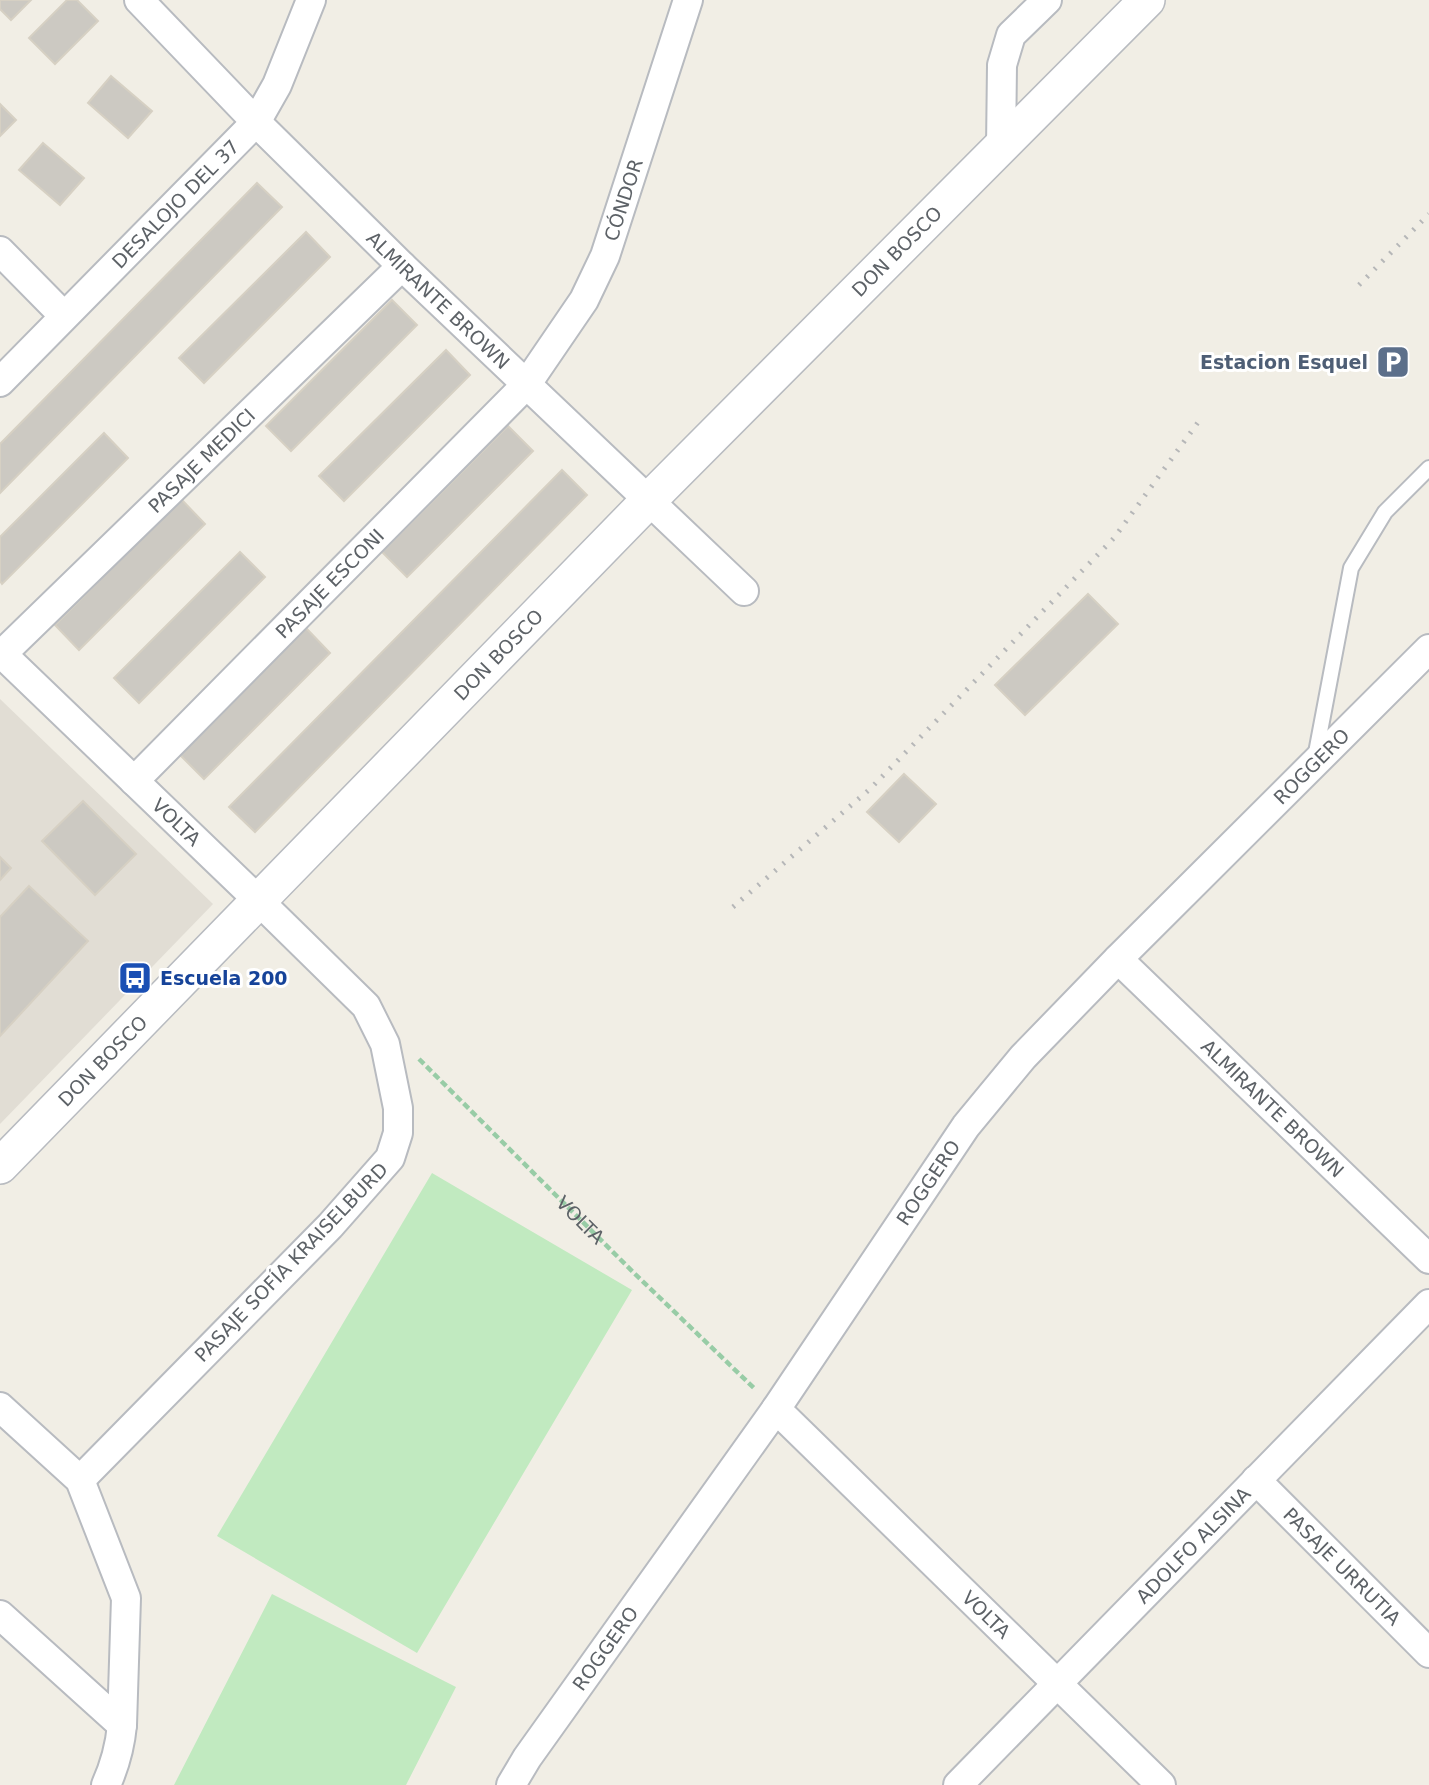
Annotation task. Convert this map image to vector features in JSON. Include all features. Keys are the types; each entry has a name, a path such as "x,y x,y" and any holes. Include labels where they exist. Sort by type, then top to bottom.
{"street":[{"name":"ALMIRANTE BROWN","path":"139,0 256,122 402,266 744,590"},
{"name":"DESALOJO DEL 37","path":"0,382 256,122 277,85 311,0"},
{"name":"CÓNDOR","path":"526,385 584,300 605,256 688,0"},
{"path":"1001,147 1002,65 1012,35 1047,0"},
{"name":"DON BOSCO","path":"0,1166 649,500 1147,0"},
{"path":"0,251 64,316"},
{"name":"PASAJE MEDICI","path":"1,653 402,266"},
{"name":"PASAJE ESCONI","path":"134,781 526,385"},
{"name":"ROGGERO","path":"511,1785 527,1758 776,1409 967,1126 1023,1057 1429,649"},
{"name":"VOLTA","path":"1,653 366,1006"},
{"name":"ALMIRANTE BROWN","path":"1118,959 1429,1259"},
{"name":"PASAJE SOFÍA KRAISELBURD","path":"80,1480 330,1226 390,1158 398,1133 398,1108 385,1044 366,1006"},
{"name":"ADOLFO ALSINA","path":"958,1785 1429,1304"},
{"path":"0,1407 80,1480 126,1598 120,1745 106,1785"},
{"name":"VOLTA","path":"776,1409 1161,1785"},
{"name":"PASAJE URRUTIA","path":"1256,1480 1429,1653"},
{"path":"0,1615 122,1725"}],"lane":[{"path":"1314,763 1351,568 1385,512 1429,468"}],"path":[{"name":"VOLTA","path":"414,1054 635,1274 776,1409"}],"shaded area":[{"path":"0,699 213,904 0,1124"}],"green space":[{"path":"432,1173 632,1290 417,1653 217,1536"},
{"path":"272,1594 456,1687 406,1785 174,1785"}],"building":[{"path":"0,0 31,0 11,20 0,9"},
{"path":"67,0 77,0 98,21 55,64 29,38"},
{"path":"111,76 152,111 128,138 88,103"},
{"path":"0,104 16,120 0,136"},
{"path":"43,143 84,178 60,205 19,170"},
{"path":"257,183 282,207 0,493 0,444"},
{"path":"306,232 330,257 204,383 179,358"},
{"path":"392,300 417,325 291,451 266,426"},
{"path":"446,350 470,375 344,501 319,476"},
{"path":"508,426 533,451 407,577 382,552"},
{"path":"104,433 128,458 2,584 0,537"},
{"path":"562,470 587,495 255,832 229,807"},
{"path":"181,499 205,524 79,650 55,625"},
{"path":"240,552 265,577 139,703 114,678"},
{"path":"1088,594 1118,624 1025,715 995,685"},
{"path":"306,628 330,653 204,779 179,754"},
{"path":"904,774 936,804 899,842 867,812"},
{"path":"83,801 136,854 95,895 42,841"},
{"path":"0,857 11,868 0,880"},
{"path":"29,886 88,941 0,1036 0,917"}],"railway":[{"path":"1359,285 1429,214"},
{"path":"733,907 870,789 1114,538 1199,421"}],"place":[{"name":"Estacion Esquel","path":"1393,362"},
{"name":"Escuela 200","path":"135,978"}]}
